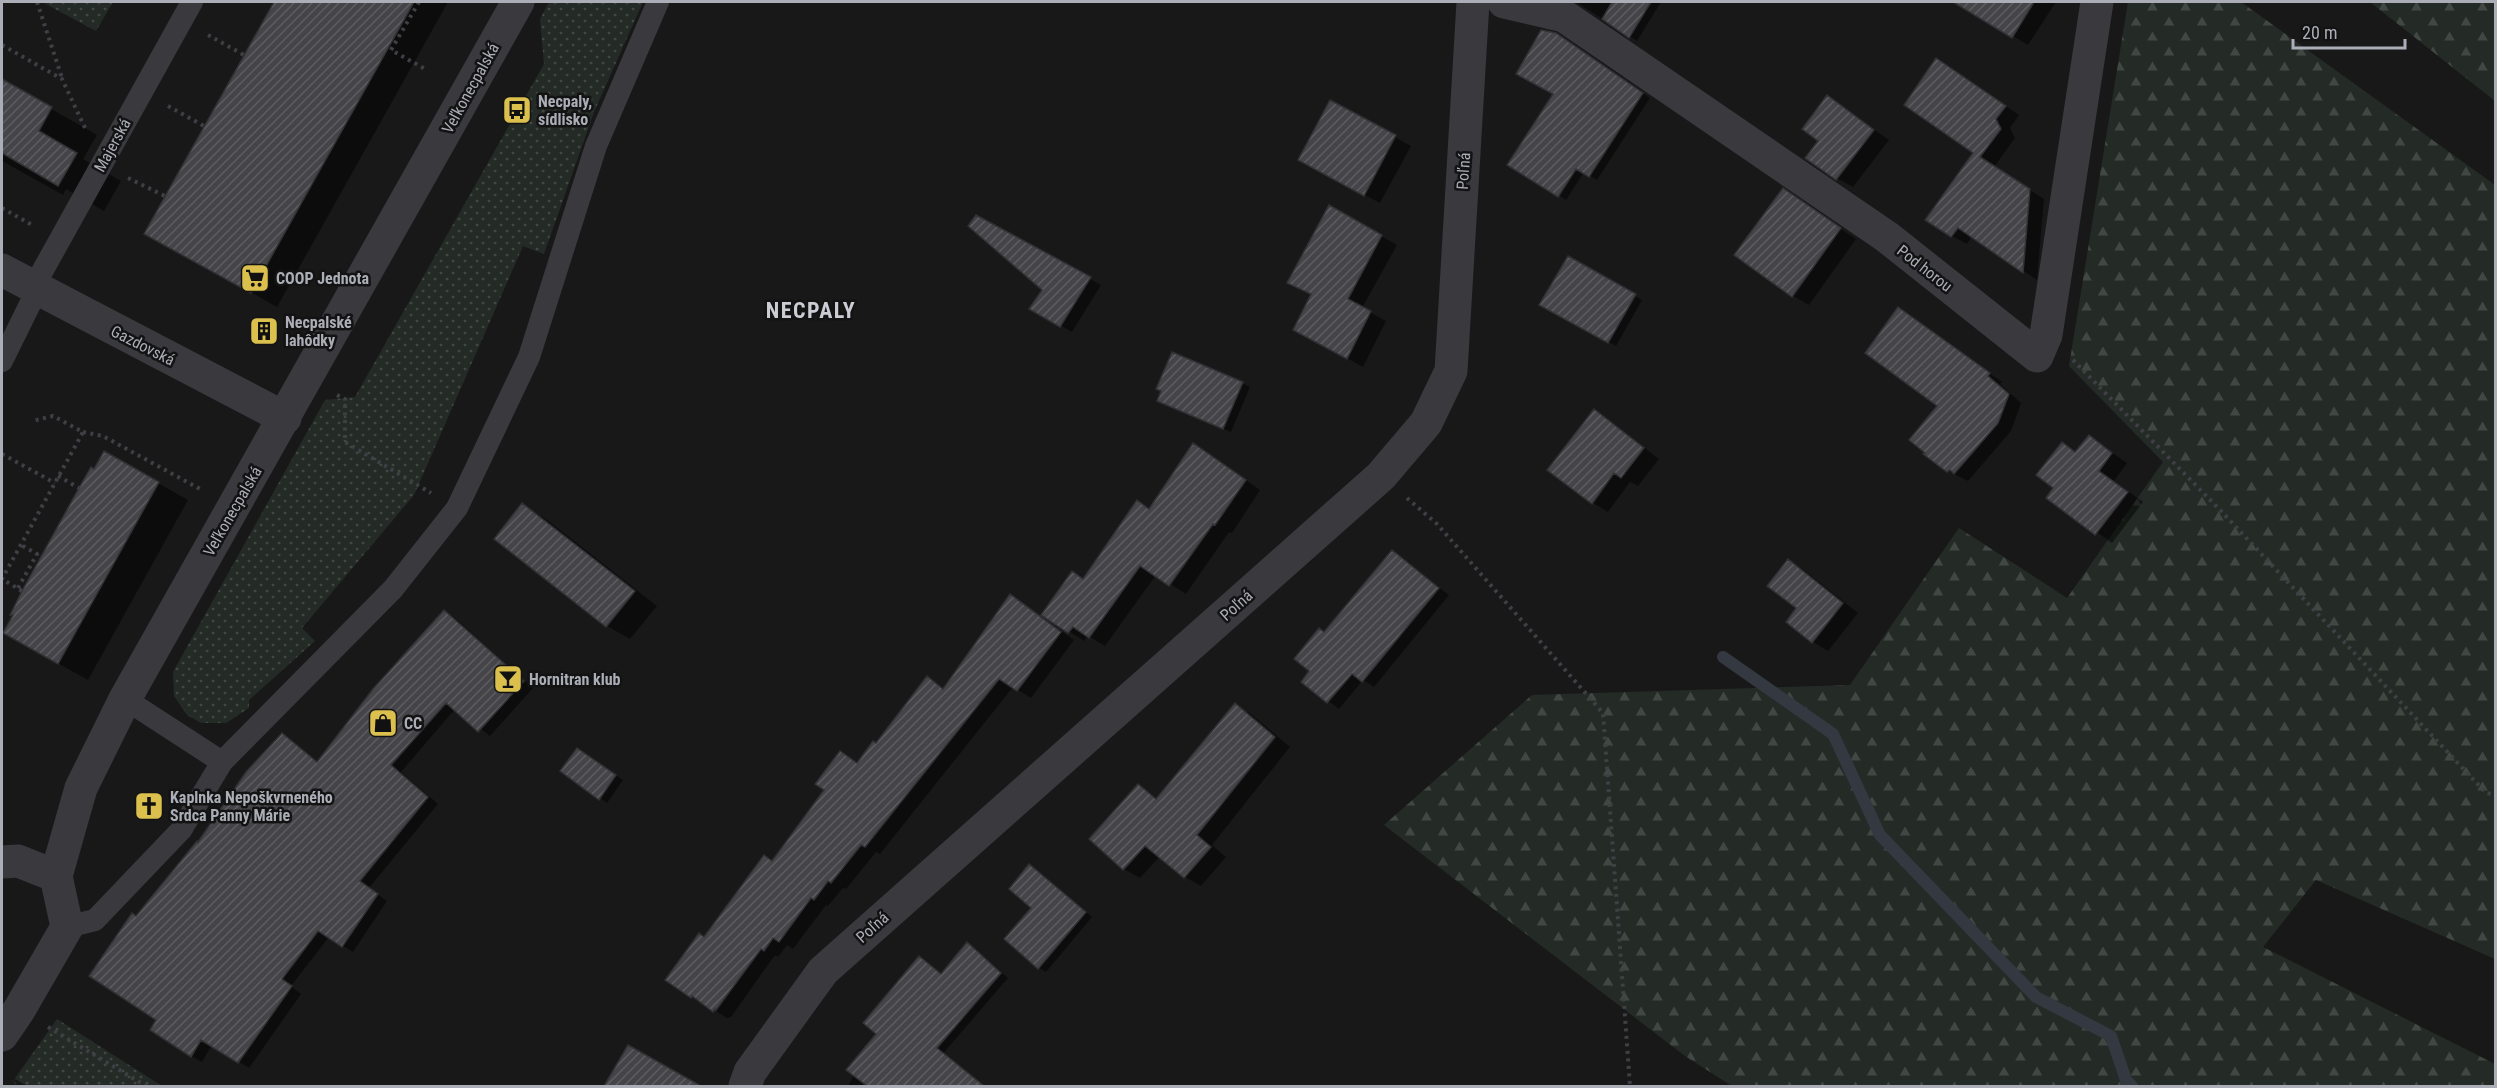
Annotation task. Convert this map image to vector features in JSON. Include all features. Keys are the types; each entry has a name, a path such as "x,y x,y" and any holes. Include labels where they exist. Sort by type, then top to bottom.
{"street":[{"name":"Veľkonecpalská","path":"67,927 56,876 81,788 125,699 518,2"},
{"name":"Poľná","path":"745,1086 750,1072 823,971 1381,476 1426,423 1450,371 1473,2"},
{"name":"Pod horou","path":"1504,2 1564,16 1887,237 2037,356 2046,335 2097,2"},
{"name":"Gazdovská","path":"2,270 285,418"},
{"path":"2,862 18,861 56,876"},
{"path":"17,1013 67,927"}],"lane":[{"name":"Majerská","path":"2,361 35,289 192,2"},
{"path":"67,927 95,920 181,830 222,762 393,590 457,508 529,357 596,147 658,2"},
{"path":"125,699 222,762"}],"path":[{"path":"37,2 62,79 102,164"},
{"path":"419,2 392,50 427,70"},
{"path":"220,42 244,55"},
{"path":"2,45 62,79"},
{"path":"179,112 204,126"},
{"path":"139,183 165,196"},
{"path":"2066,354 2220,510 2486,793 2496,795"},
{"path":"307,378 345,399 345,442 457,508"},
{"path":"32,421 53,416 82,432 103,436 200,489"},
{"path":"21,545 37,554 20,589 2,580 82,432"},
{"path":"2,454 55,483"},
{"path":"58,476 79,488"},
{"path":"1381,476 1437,524 1603,713 1630,1086"},
{"path":"17,1013 146,1086"}],"green space":[{"path":"42,2 113,2 96,31"},
{"path":"549,2 643,2 594,112 544,254 523,246 414,495 302,628 315,641 249,700 249,708 226,723 201,723 187,715 174,696 173,672 325,400 355,397 544,64 540,19"},
{"path":"2128,2 2241,2 2495,185 2495,959 2316,880 2263,947 2495,1064 2495,1086 1732,1086 1685,1056 1384,825 1532,695 1850,685 1959,528 2067,598 2163,462 2069,366"},
{"path":"2370,2 2495,2 2495,101"},
{"path":"57,1019 162,1086 15,1086 11,1084"}],"building":[{"path":"274,2 414,2 251,293 144,234"},
{"path":"1612,2 1651,2 1629,38 1602,19"},
{"path":"1953,2 2034,2 2012,38"},
{"path":"1541,30 1556,33 1643,93 1589,177 1576,169 1558,197 1507,165 1553,94 1516,74"},
{"path":"1936,58 2006,106 1996,119 2001,129 1980,157 2030,189 2023,273 1958,228 1951,237 1925,220 1973,153 1904,105"},
{"path":"2,79 52,107 39,131 77,153 58,186 2,153"},
{"path":"1827,95 1874,130 1836,180 1805,158 1818,141 1802,129"},
{"path":"1330,100 1396,135 1364,196 1298,160"},
{"path":"1783,188 1841,228 1792,297 1734,255"},
{"path":"1329,205 1382,235 1348,299 1371,311 1347,359 1293,330 1311,294 1287,283"},
{"path":"976,215 1091,277 1060,327 1029,309 1042,290 968,226"},
{"path":"1568,256 1636,294 1608,343 1539,305"},
{"path":"1898,307 1990,373 1988,376 2009,394 1998,423 1954,474 1950,470 1947,472 1923,454 1925,453 1909,440 1937,406 1865,353"},
{"path":"1172,352 1243,382 1223,429 1157,401 1161,391 1156,389"},
{"path":"1594,409 1644,448 1621,478 1614,473 1592,504 1547,470"},
{"path":"2089,435 2112,453 2099,471 2128,492 2095,535 2046,498 2053,488 2036,475 2062,442 2075,452"},
{"path":"1193,443 1246,480 1169,586 1140,566 1089,638 1073,627 1068,633 1041,615 1072,571 1083,579 1137,500 1149,509"},
{"path":"104,451 159,482 58,664 3,633 22,591 79,488 91,467 94,469"},
{"path":"522,503 635,591 606,627 494,539"},
{"path":"1392,550 1439,588 1362,682 1352,674 1327,703 1301,682 1309,671 1294,659 1319,628 1324,632"},
{"path":"1788,559 1843,603 1812,643 1786,622 1796,608 1767,586"},
{"path":"1010,594 1061,632 1017,691 999,679 865,847 861,845 831,883 828,881 814,900 811,898 779,942 773,938 764,951 761,949 716,1010 713,1012 665,980 699,933 704,937 764,855 772,861 824,790 815,784 840,751 857,763 873,741 876,743 927,676 943,689"},
{"path":"444,610 524,681 478,732 446,703 391,765 428,797 360,881 378,894 342,947 318,931 282,979 292,986 238,1063 201,1040 191,1057 150,1030 156,1020 89,976 132,913 136,916 198,842 246,772 282,733 317,762 373,689"},
{"path":"1235,703 1275,737 1197,835 1211,847 1184,878 1145,846 1123,870 1089,839 1138,784 1156,799"},
{"path":"577,748 616,775 599,800 560,771"},
{"path":"1029,864 1086,912 1038,969 1004,939 1031,908 1009,889"},
{"path":"967,942 1001,973 937,1048 984,1086 867,1086 846,1070 876,1034 863,1023 919,956 941,974"},
{"path":"628,1045 701,1086 604,1086"}],"waterway":[{"path":"1723,657 1833,734 1880,835 2036,997 2111,1036 2126,1080 2132,1086"}],"place":[{"name":"Necpaly, sídlisko","path":"517,110"},
{"name":"COOP Jednota","path":"255,278"},
{"name":"Necpalské lahôdky","path":"264,331"},
{"name":"Hornitran klub","path":"508,679"},
{"name":"CC","path":"383,723"},
{"name":"Kaplnka Nepoškvrneného Srdca Panny Márie","path":"149,806"}],"district":[{"name":"NECPALY","path":"811,310"}]}
